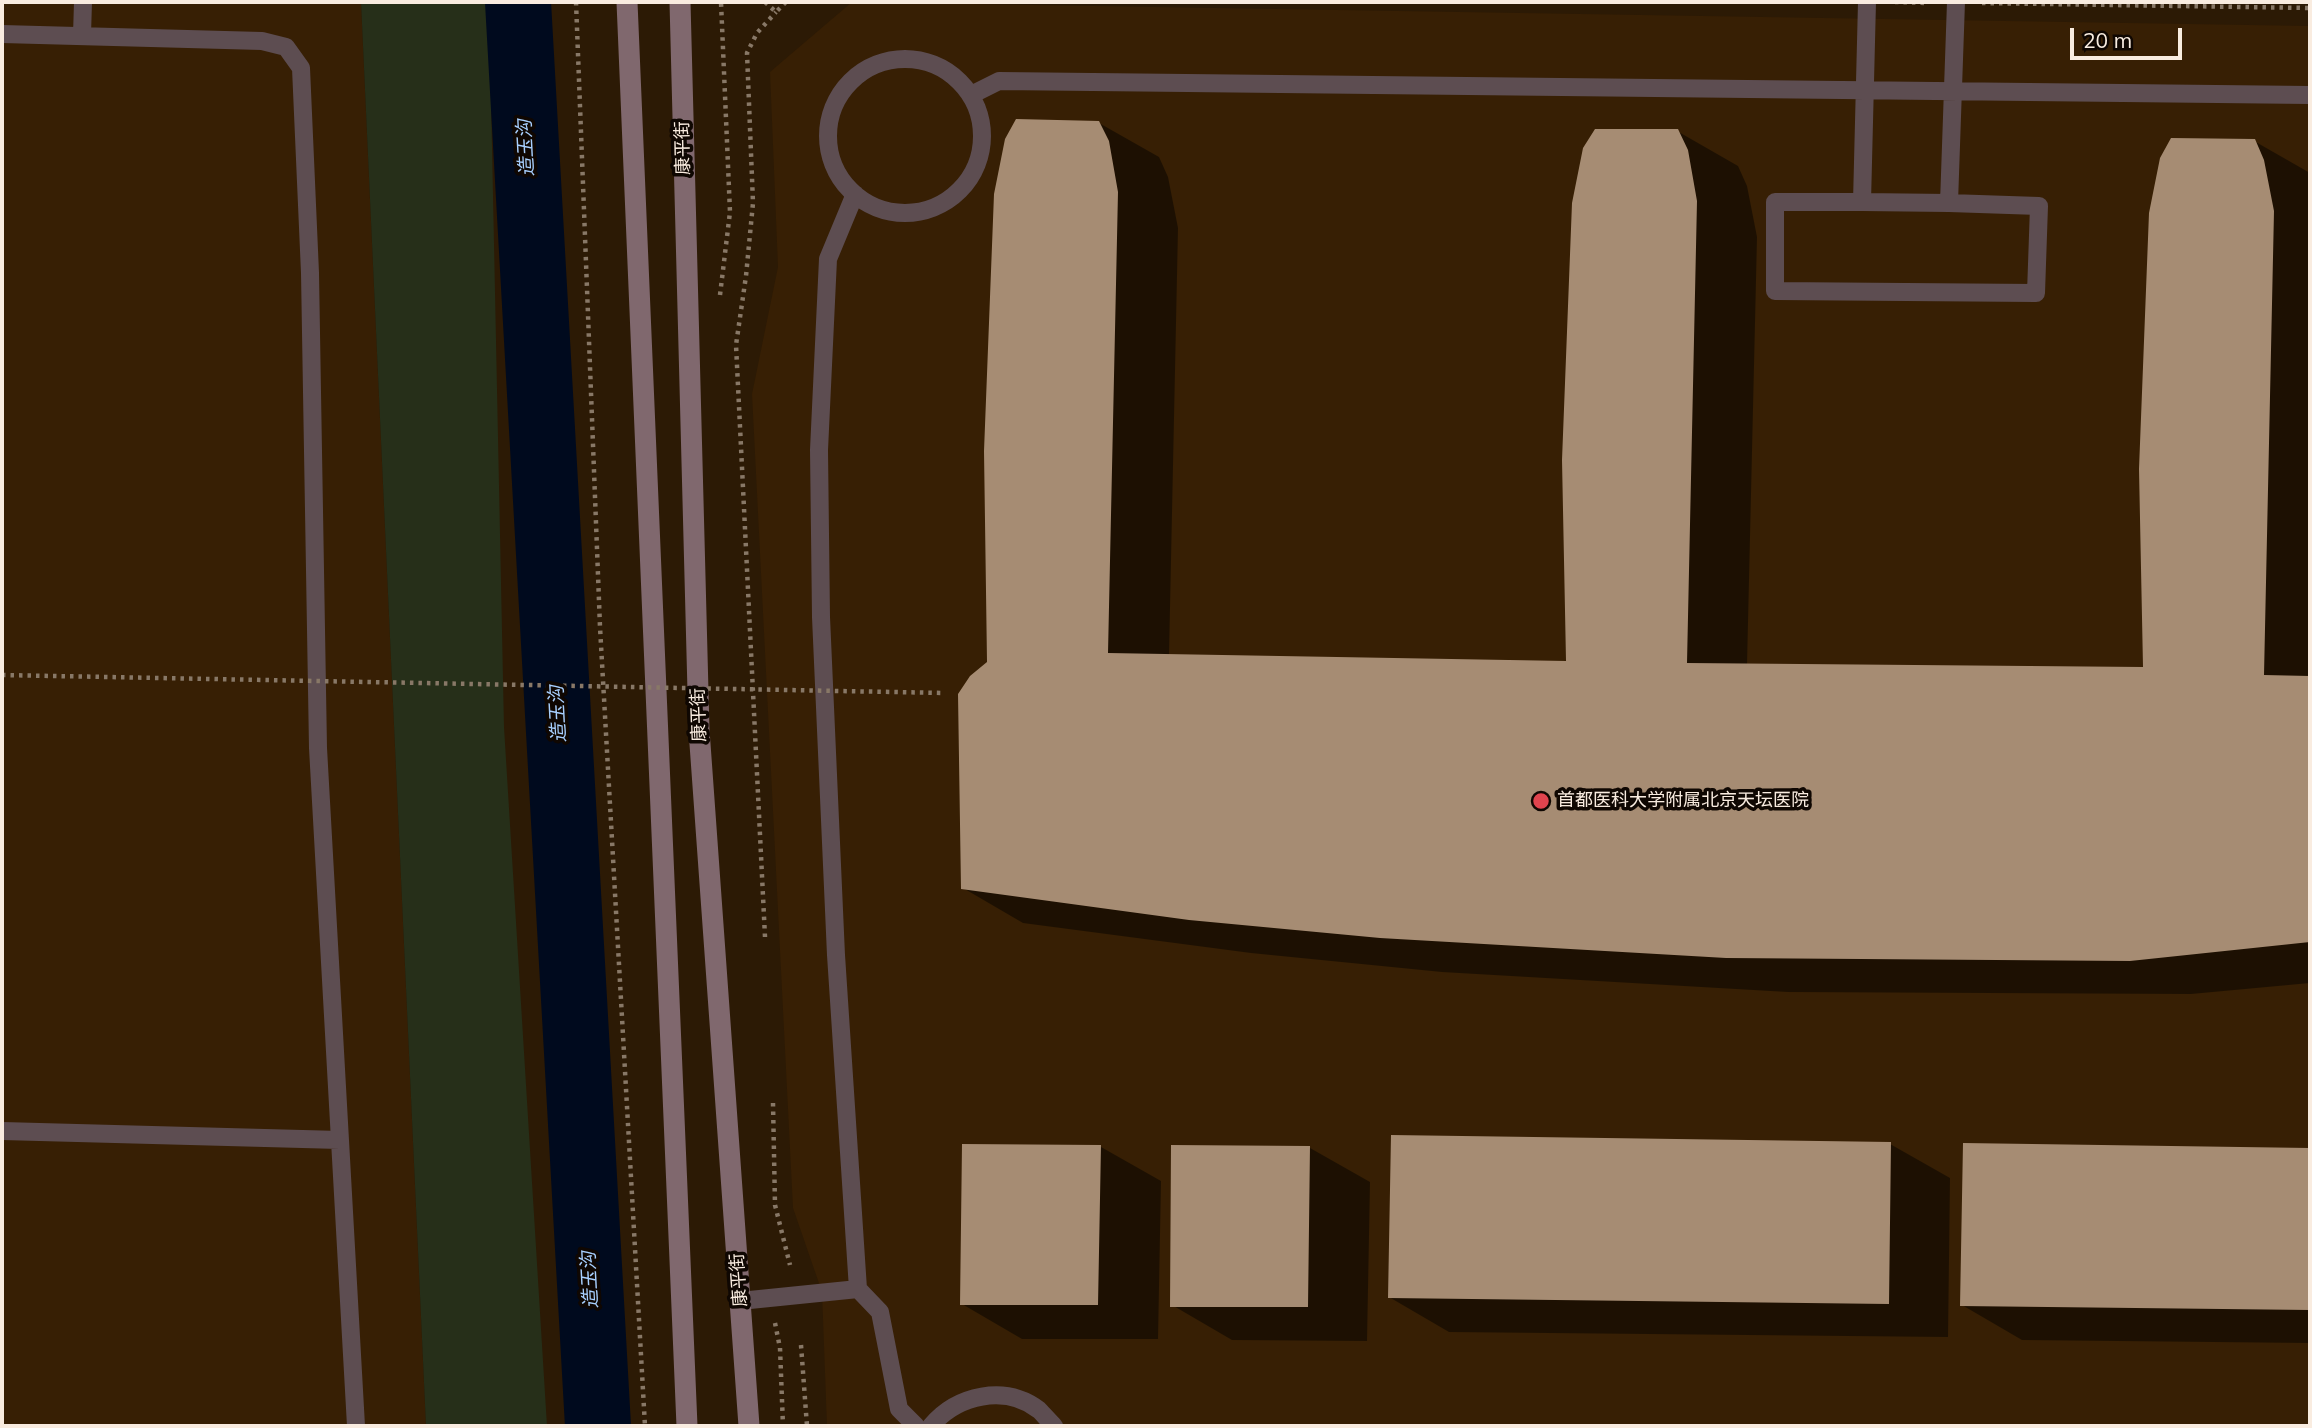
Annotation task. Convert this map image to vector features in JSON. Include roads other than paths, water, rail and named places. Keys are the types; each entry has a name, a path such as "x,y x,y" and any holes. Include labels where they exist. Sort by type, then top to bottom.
{"street":[{"path":"627,2 687,1426"},
{"name":"康平街","path":"680,2 699,730 749,1426"}],"lane":[{"path":"82,35 83,2"},
{"path":"1861,202 1867,2"},
{"path":"1950,203 1956,2"},
{"path":"2,34 262,41 286,47 301,68 311,287 317,748 356,1426"},
{"path":"904,58 930,62 954,75 971,95 980,118 982,142 976,166 964,186 945,202 923,211 899,213 876,207 855,194 838,174 829,149 829,122 838,97 855,77 878,64 904,58"},
{"path":"971,95 999,81 2310,95"},
{"path":"855,194 828,259 819,450 821,617 835,941 858,1289 880,1312 899,1409 916,1426"},
{"path":"1775,202 1861,202 2039,206 2036,293 1775,291 1775,202"},
{"path":"2,1130 340,1140"},
{"path":"740,1301 858,1289"},
{"path":"931,1426 941,1414 963,1400 989,1395 1015,1398 1038,1410 1054,1426"}],"waterway":[{"name":"造玉沟","path":"518,2 598,1426"}],"place":[{"name":"首都医科大学附属北京天坛医院","path":"1541,801"}]}
